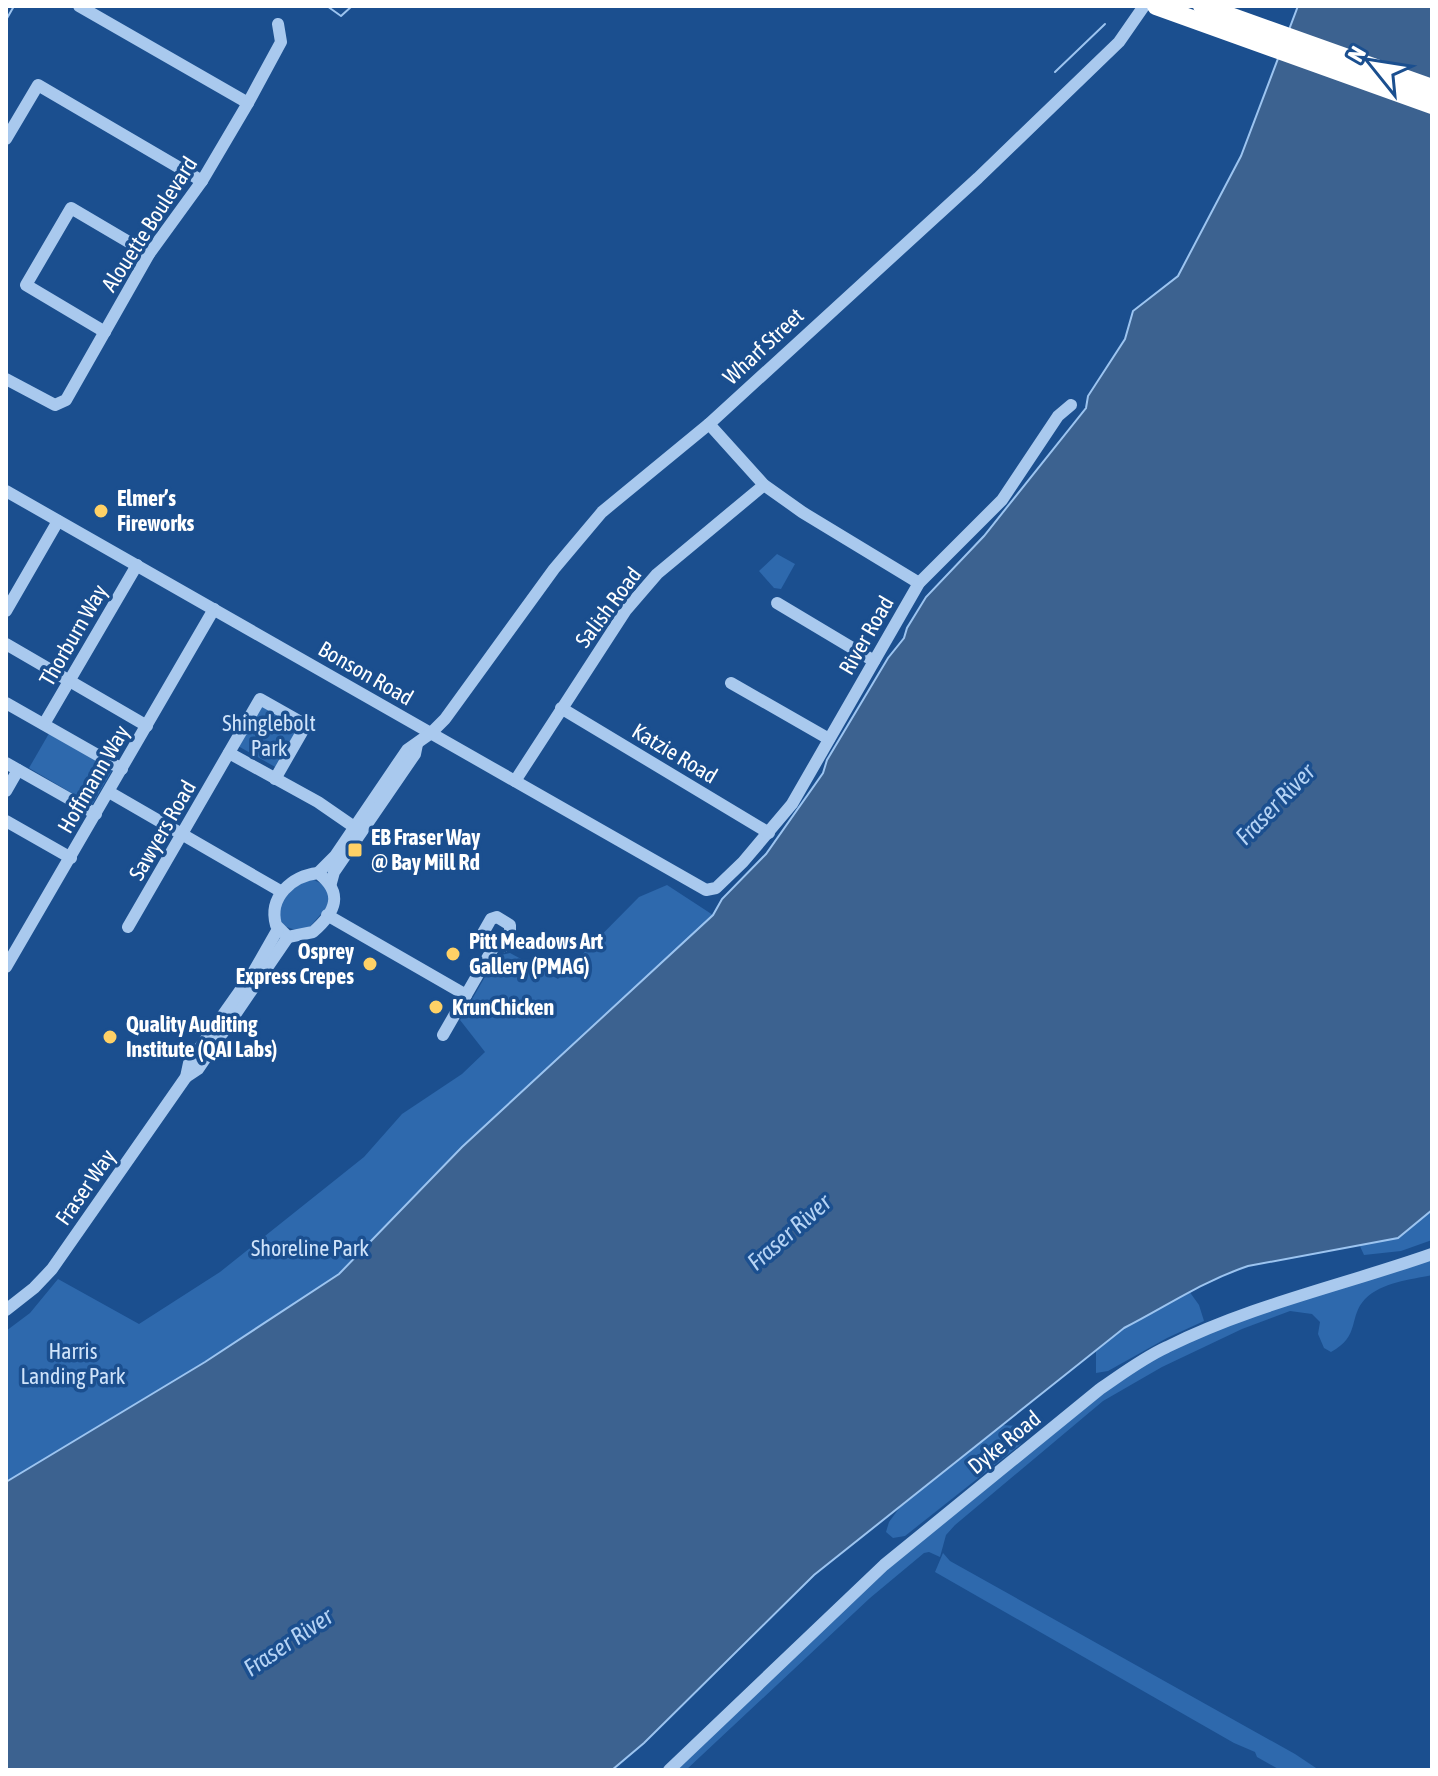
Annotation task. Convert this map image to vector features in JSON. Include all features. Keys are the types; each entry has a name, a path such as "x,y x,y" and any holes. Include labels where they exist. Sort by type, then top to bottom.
{"highway":[{"path":"1156,6 1432,105"},
{"path":"1202,6 1432,88"}],"street":[{"name":"Wharf Street","path":"431,733 445,719 578,538 602,512 709,424 986,170 1119,42 1144,6"},
{"path":"82,7 248,103"},
{"name":"Alouette Boulevard","path":"6,379 59,406 66,400 149,254 202,181 248,103 281,42 278,24"},
{"path":"6,139 38,85 202,181"},
{"path":"105,332 26,285 71,208 149,254"},
{"name":"River Road","path":"706,890 716,888 769,833 804,786 919,583 1002,500 1058,416 1071,405"},
{"path":"709,424 764,485 802,512 919,583"},
{"name":"Salish Road","path":"515,781 620,618 657,574 764,485"},
{"name":"Bonson Road","path":"6,491 706,890"},
{"path":"6,611 58,521"},
{"name":"Thorburn Way","path":"44,724 137,565"},
{"path":"777,603 874,661"},
{"name":"Hoffmann Way","path":"6,967 214,609"},
{"path":"6,644 147,726"},
{"path":"731,683 829,739"},
{"name":"Sawyers Road","path":"128,927 260,699 306,725 275,779"},
{"path":"6,703 122,769"},
{"name":"Katzie Road","path":"561,708 769,833"},
{"path":"358,829 334,872 331,883 335,898 327,915 313,932 283,933 274,911 282,892 296,878 318,873 335,856 415,754 417,744 431,733"},
{"path":"229,753 318,802 358,829"},
{"path":"6,791 12,767 96,814"},
{"path":"109,792 282,892"},
{"path":"6,821 71,858"},
{"path":"318,873 331,883"},
{"path":"327,915 466,995"},
{"name":"Fraser Way","path":"6,1310 52,1269 186,1077 198,1069 283,933"},
{"path":"443,1035 496,943"},
{"name":"Dyke Road","path":"669,1770 884,1565 1131,1367 1166,1347 1226,1321 1432,1254"}],"green space":[{"path":"777,554 795,564 781,589 774,588 759,571"},
{"name":"Shinglebolt Park","path":"261,704 300,726 277,768 238,746"},
{"path":"51,730 114,767 92,805 29,768"},
{"path":"312,879 329,892 328,906 307,930 284,925 280,909 284,900 300,884"},
{"path":"667,885 713,915 462,1147 339,1274 205,1362 6,1482 6,1331 30,1313 58,1279 139,1324 220,1272 364,1157 402,1114 462,1074 485,1052 460,1020 497,956 510,953 558,979 639,897"},
{"path":"1432,1211 1432,1240 1401,1251 1364,1255 1359,1244 1419,1221"},
{"path":"1432,1258 1432,1275 1388,1285 1365,1299 1347,1340 1331,1352 1324,1348 1318,1334 1320,1322 1312,1314 1290,1311 1242,1329 1162,1367 1103,1401 955,1525 946,1535 940,1557 924,1553 870,1598 686,1770 674,1770 870,1582 1076,1412 1160,1354 1244,1318"},
{"path":"1189,1291 1199,1305 1204,1321 1108,1371 1096,1373 1096,1350 1124,1328"},
{"path":"1002,1425 1020,1426 1027,1430 1020,1445 905,1536 893,1538 886,1532 900,1507"},
{"path":"943,1553 950,1561 1319,1770 1280,1770 1257,1757 1255,1752 1234,1743 935,1572"}],"water":[{"name":"Fraser River","path":"1298,6 1432,6 1432,1210 1398,1238 1248,1266 1231,1272 1124,1328 814,1575 644,1743 612,1770 6,1770 6,1482 205,1362 339,1274 462,1147 713,915 722,899 766,854 823,773 827,760 888,658 904,638 926,597 984,536 1086,408 1088,396 1125,339 1133,311 1178,276 1241,156"}],"waterway":[{"path":"6,20 14,6"},
{"path":"327,6 341,16 352,6"},
{"path":"1055,72 1105,24"}],"place":[{"name":"Elmer’s Fireworks","path":"101,511"},
{"name":"EB Fraser Way @ Bay Mill Rd","path":"355,850"},
{"name":"Pitt Meadows Art Gallery (PMAG)","path":"453,954"},
{"name":"Osprey Express Crepes","path":"370,964"},
{"name":"KrunChicken","path":"436,1007"},
{"name":"Quality Auditing Institute (QAI Labs)","path":"110,1037"}],"park label":[{"name":"Shoreline Park","path":"310,1248"},
{"name":"Harris Landing Park","path":"73,1364"}]}
